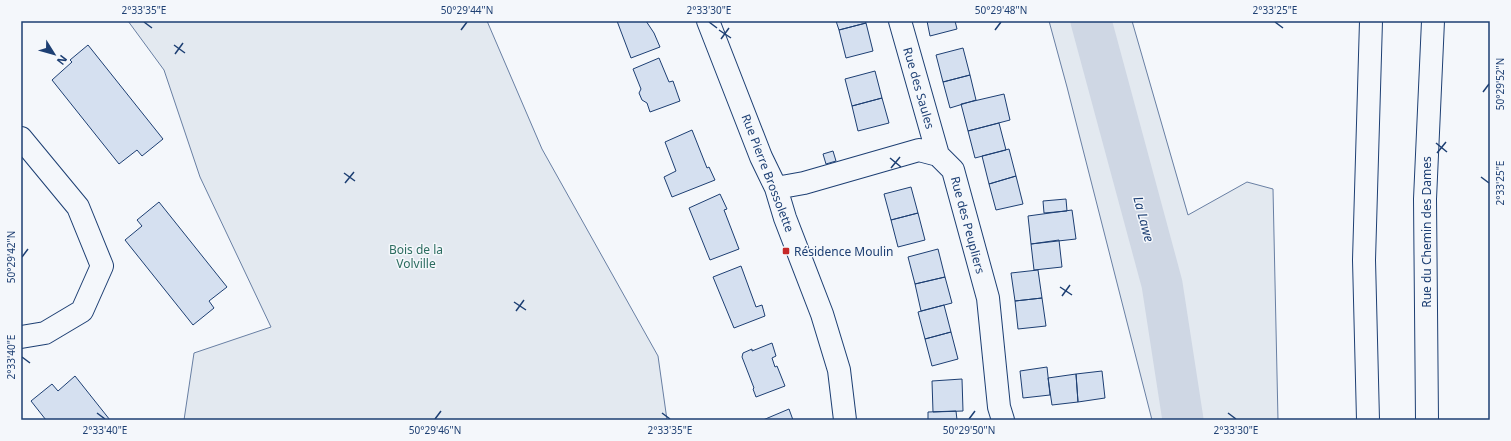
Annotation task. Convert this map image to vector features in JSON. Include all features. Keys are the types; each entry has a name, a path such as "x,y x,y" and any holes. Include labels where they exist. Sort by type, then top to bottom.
{"street":[{"name":"Rue Pierre Brossolette","path":"708,21 761,157 776,188 785,218 822,314 839,370 845,420"},
{"name":"Rue des Saules","path":"900,21 938,155"},
{"path":"1368,420 1364,260 1371,21"},
{"name":"Rue du Chemin des Dames","path":"1427,420 1425,199 1433,21"},
{"path":"21,138 78,207 102,266 82,311 45,333 21,337"},
{"path":"776,188 804,183 919,150 938,155"},
{"name":"Rue des Peupliers","path":"938,155 953,170 988,298 999,407 1003,420"}],"green space":[{"name":"Bois de la Volville","path":"128,21 487,21 542,149 658,356 667,420 184,420 194,353 271,327 200,177 164,70"},
{"path":"1049,21 1132,21 1188,215 1247,182 1273,189 1278,420 1152,420"}],"building":[{"path":"617,21 646,21 654,33 660,47 631,58"},
{"path":"836,21 865,21 866,23 839,30"},
{"path":"927,21 955,21 957,29 930,36"},
{"path":"866,23 873,51 846,58 839,30"},
{"path":"88,45 163,139 142,156 137,150 119,164 52,80 72,62 70,60"},
{"path":"963,48 970,75 943,82 936,55"},
{"path":"659,58 669,82 673,81 680,101 650,112 647,103 642,100 639,93 641,89 633,69"},
{"path":"875,71 882,98 852,106 845,79"},
{"path":"970,75 976,100 950,108 943,82"},
{"path":"1004,94 1010,120 968,131 961,104"},
{"path":"882,98 889,123 858,131 852,106"},
{"path":"999,123 1006,150 975,158 968,131"},
{"path":"692,130 707,168 709,167 715,180 672,197 664,177 676,171 665,142"},
{"path":"1009,149 1016,176 989,184 982,156"},
{"path":"833,151 836,161 826,164 823,154"},
{"path":"1016,176 1023,204 996,210 989,184"},
{"path":"911,187 918,213 891,220 884,194"},
{"path":"720,194 727,209 724,210 739,249 710,260 689,208"},
{"path":"1066,199 1067,211 1044,213 1043,201"},
{"path":"159,202 227,287 209,301 214,308 193,325 125,240 142,226 137,220"},
{"path":"1072,210 1076,239 1031,244 1028,216"},
{"path":"918,213 925,240 898,247 891,220"},
{"path":"1059,240 1062,267 1034,270 1031,244"},
{"path":"938,249 945,277 915,284 908,257"},
{"path":"741,266 756,307 762,305 765,316 734,328 713,277"},
{"path":"1038,270 1042,298 1015,301 1011,273"},
{"path":"945,277 952,303 921,311 915,284"},
{"path":"1042,298 1046,326 1018,329 1015,301"},
{"path":"944,305 951,332 925,339 918,312"},
{"path":"951,332 958,359 932,366 925,339"},
{"path":"772,343 776,356 772,358 785,386 756,397 742,357 743,353"},
{"path":"1047,367 1050,395 1023,398 1020,371"},
{"path":"1102,371 1105,398 1078,402 1076,374"},
{"path":"1076,374 1078,402 1052,405 1048,378"},
{"path":"75,376 110,420 46,420 31,401 52,384 58,391"},
{"path":"962,379 963,411 933,412 932,381"},
{"path":"789,409 793,420 763,420"},
{"path":"956,411 957,420 928,420 928,412"}],"waterway":[{"name":"La Lawe","path":"1091,21 1162,284 1183,420"}],"place":[{"name":"Résidence Moulin","path":"786,251"}]}
